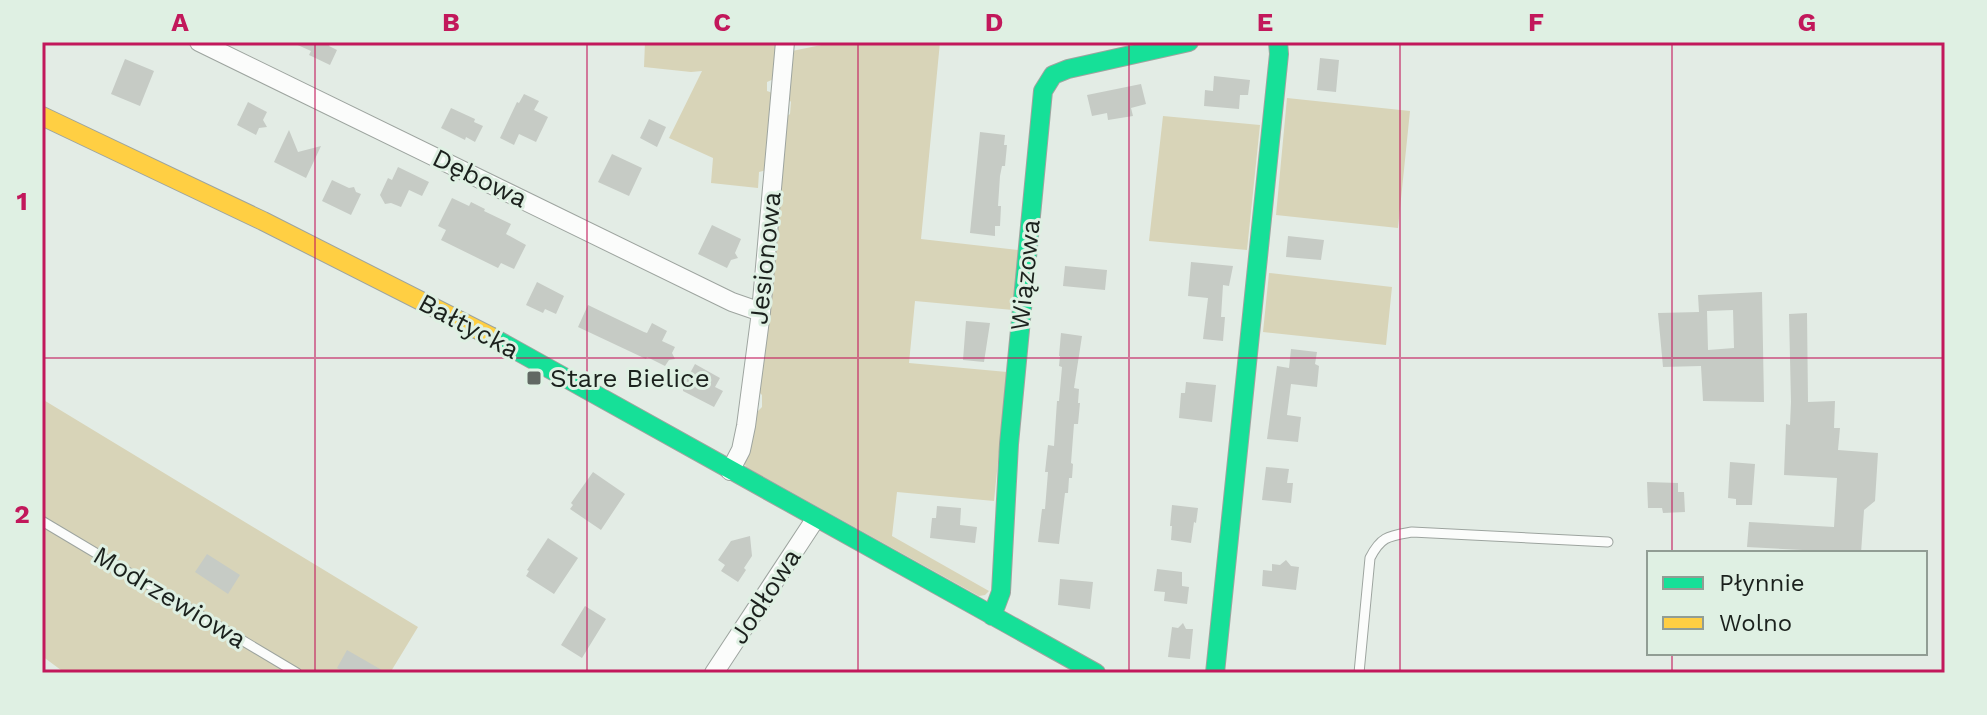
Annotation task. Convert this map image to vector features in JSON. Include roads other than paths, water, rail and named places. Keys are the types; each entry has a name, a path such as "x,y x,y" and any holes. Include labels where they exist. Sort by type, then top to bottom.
{"street":[{"name":"Dębowa","path":"199,42 732,302 761,312"},
{"name":"Jesionowa","path":"730,471 741,450 746,426 761,312 785,42"},
{"name":"Wiązowa","path":"992,616 1001,592 1009,444 1043,91 1053,75 1068,69 1189,42"},
{"path":"1215,673 1278,42"},
{"name":"Bałtycka","path":"42,116 263,221 486,334 1096,673"},
{"name":"Jodłowa","path":"714,673 816,518"}],"lane":[{"name":"Modrzewiowa","path":"42,521 297,673"},
{"path":"1359,673 1370,558 1377,544 1391,536 1412,532 1608,542"}],"place":[{"name":"Stare Bielice","path":"534,378"}]}
